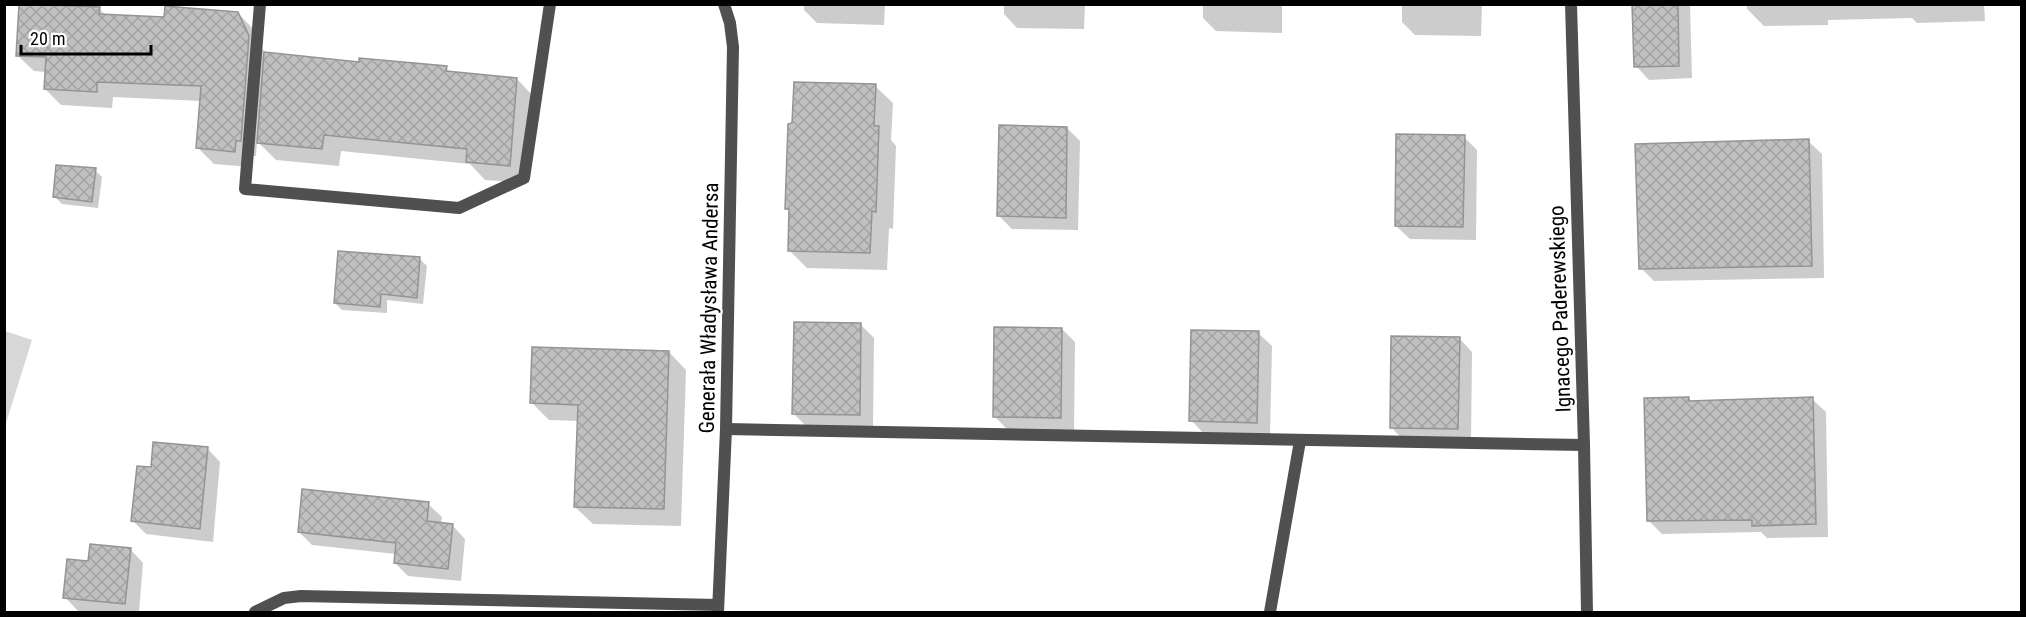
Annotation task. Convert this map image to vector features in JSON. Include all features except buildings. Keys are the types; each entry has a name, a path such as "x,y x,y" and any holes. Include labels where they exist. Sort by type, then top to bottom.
{"street":[{"path":"260,4 245,189 459,208 524,178 550,4"},
{"name":"Generała Władysława Andersa","path":"718,609 726,429 733,47 730,23 724,4"},
{"name":"Ignacego Paderewskiego","path":"1570,4 1587,612"},
{"path":"726,429 1584,445"},
{"path":"1270,612 1300,441"},
{"path":"255,612 284,598 301,596 718,609"}],"shaded area":[{"path":"4,331 32,340 5,426"}]}
